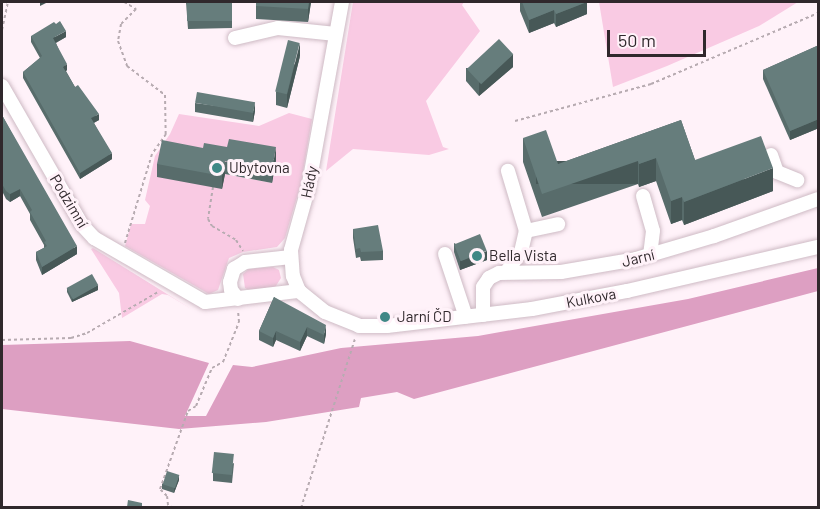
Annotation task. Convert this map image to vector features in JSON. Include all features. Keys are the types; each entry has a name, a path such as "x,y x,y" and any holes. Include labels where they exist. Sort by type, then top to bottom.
{"street":[{"name":"Hády","path":"299,291 293,276 291,257 308,189 342,2"},
{"path":"235,38 278,28 336,34"},
{"name":"Podzimní","path":"2,86 87,232 171,284 206,302 299,291"},
{"path":"771,155 777,172 797,180"},
{"path":"483,315 482,293 485,282 495,274 507,272 524,245 526,231 508,171"},
{"path":"643,196 652,231 650,255"},
{"name":"Jarní","path":"507,272 561,272 600,267 714,236 819,199"},
{"path":"526,231 558,225"},
{"name":"Kulkova","path":"299,291 325,312 359,326 387,326 483,315 627,291 819,246"},
{"path":"445,254 466,317"},
{"path":"238,299 231,290 230,282 234,269 244,262 291,257"}],"path":[{"path":"2,30 8,2"},
{"path":"122,254 152,154 166,134 165,95 127,66 118,41 121,24 136,9 124,2"},
{"path":"515,121 651,84 819,13"},
{"path":"213,188 208,219 212,226 238,242 244,253 234,256"},
{"path":"2,340 71,338 87,333 171,284"},
{"path":"173,507 168,504 167,496 160,489 187,414 196,406 212,368 223,362 239,322"},
{"path":"301,507 356,337 347,333"}],"shaded area":[{"path":"353,2 464,2 462,5 480,31 426,101 443,147 449,149 429,155 353,149 326,171"},
{"path":"599,2 798,2 759,26 613,87"},
{"path":"289,113 312,119 301,183 285,238 277,247 243,252 229,258 218,290 209,294 125,246 131,224 145,224 150,206 145,200 155,156 170,134 179,114 259,126","holes":["229,152 276,161 272,183 225,174"]},
{"path":"93,248 193,310 168,295 162,294 122,318 119,293 91,249"},
{"path":"273,267 279,270 281,278 274,289 251,291 245,288 243,274 249,269"},
{"path":"818,268 818,291 414,399 397,392 361,398 359,407 266,422 179,429 2,409 2,345 130,341 209,363 185,416 206,416 233,365 252,367 341,348 478,336 688,299"}],"building":[{"path":"187,2 232,2 232,21 187,21"},
{"path":"256,2 309,2 308,9 256,6"},
{"path":"522,2 587,2 556,14 554,10 529,20"},
{"path":"60,21 66,31 53,38 67,64 63,67 75,87 78,85 99,114 91,118 112,153 80,173 23,72 42,56 31,36 54,22 56,24"},
{"path":"499,39 513,54 481,84 467,69"},
{"path":"288,40 300,43 287,94 275,91"},
{"path":"819,45 819,119 790,131 763,70"},
{"path":"197,92 255,102 253,113 195,103"},
{"path":"2,115 77,246 42,267 36,252 47,246 30,212 32,210 20,189 10,194 2,184"},
{"path":"681,120 695,160 761,136 773,168 684,202 682,197 671,201 656,158 639,164 638,161 542,194 523,138 546,130 558,164"},
{"path":"229,139 276,147 272,170 225,161 222,176 157,164 162,140 203,148 204,143 227,147"},
{"path":"378,225 383,251 361,252 360,248 356,249 353,229"},
{"path":"480,234 487,251 461,261 454,244"},
{"path":"92,274 98,285 73,299 67,288"},
{"path":"274,297 326,325 324,335 307,327 300,342 276,331 273,338 259,331"},
{"path":"214,452 234,454 232,475 212,473"},
{"path":"167,471 179,475 175,488 163,484"},
{"path":"128,500 142,503 142,507 127,507"}],"place":[{"name":"Ubytovna","path":"217,168"},
{"name":"Bella Vista","path":"477,256"},
{"name":"Jarní ČD","path":"385,317"}]}
